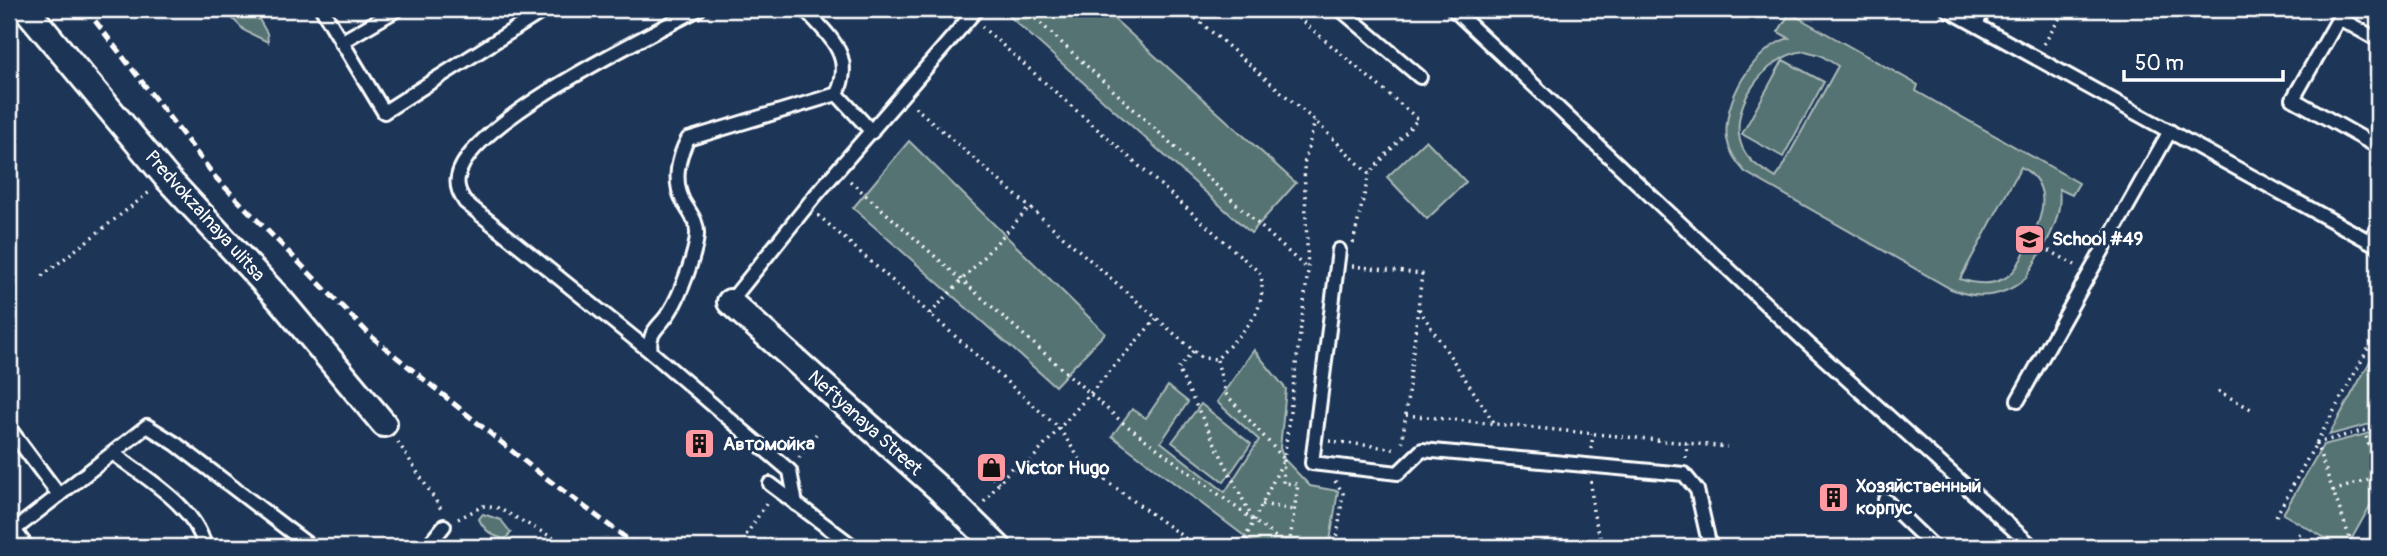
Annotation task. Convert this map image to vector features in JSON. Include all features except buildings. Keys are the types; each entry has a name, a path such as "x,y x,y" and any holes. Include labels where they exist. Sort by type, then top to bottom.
{"street":[{"name":"Predvokzalnaya ulitsa","path":"26,9 167,178 281,301 384,424"},
{"name":"Neftyanaya Street","path":"730,302 937,486 998,547"}],"lane":[{"path":"321,9 384,112 546,9"},
{"path":"341,42 398,9"},
{"path":"699,9 581,71 508,117 463,164 458,178 458,192 465,202 651,352 790,471 796,504"},
{"path":"651,352 649,341 652,330 670,311 692,258 697,234 693,215 682,199 677,172 681,152 688,139 837,94 844,80 841,52 805,9"},
{"path":"1340,9 1420,77"},
{"path":"1453,9 1807,343 2033,547"},
{"path":"1947,9 2374,244 2378,226"},
{"path":"1976,24 1984,9"},
{"path":"730,302 974,13"},
{"path":"2378,40 2339,18 2293,99 2378,147"},
{"path":"837,94 872,132"},
{"path":"2018,400 2170,131"},
{"path":"1346,253 1312,463 1398,472 1422,450 1684,474 1697,490 1710,547"},
{"path":"27,547 11,532 147,426 176,444 312,547"},
{"path":"9,428 59,495"},
{"path":"113,453 180,506 195,523 205,547"},
{"path":"770,484 854,547"},
{"path":"1885,500 1934,547"},
{"path":"427,547 444,526"}],"path":[{"path":"1025,9 1308,271"},
{"path":"1185,9 1315,121 1369,174"},
{"path":"1288,9 1418,119 1369,174 1346,253 1347,265 1422,274 1402,450 1327,441"},
{"path":"2036,58 2065,9"},
{"path":"974,13 1261,274 1264,291 1261,310 1217,359"},
{"path":"902,96 1193,351 1202,358 1217,359"},
{"path":"849,180 1122,422 1289,547 1298,484 1283,482 1284,459 1308,271 1304,164 1315,121"},
{"path":"42,276 167,178"},
{"path":"930,314 1030,207"},
{"path":"817,214 1059,428 1083,464 1197,547"},
{"path":"2043,247 2089,273"},
{"path":"1418,309 1495,424"},
{"path":"970,520 1012,467 1020,473 1156,318"},
{"path":"2276,516 2378,331"},
{"path":"1193,351 1178,369 1254,521"},
{"path":"1217,359 1224,393 1284,459"},
{"path":"2218,391 2251,409"},
{"path":"1406,415 1727,447"},
{"path":"384,424 422,474 443,512 444,526 482,506 498,508 570,547"},
{"path":"2316,443 2378,427"},
{"path":"2333,491 2378,475 2364,430"},
{"path":"1593,434 1589,465 1593,512 1603,547"},
{"path":"2316,443 2353,547"},
{"path":"1241,547 1284,459"},
{"path":"992,468 987,473 999,483"},
{"path":"1336,547 1343,493"},
{"path":"1262,504 1294,510"},
{"path":"2292,547 2301,531"}],"green space":[{"path":"223,9 253,9 267,33 268,42 245,31"},
{"path":"1013,9 1103,9 1296,183 1251,233 1008,15"},
{"path":"1790,13 1918,85 1916,91 2079,183 2072,195 2059,189 2060,201 2055,224 2026,278 2009,289 1990,295 1971,295 1951,289 1745,172 1734,157 1727,139 1730,109 1735,94 1752,65 1763,53 1789,38 1778,32","holes":["1805,51 1820,55 1838,66 1776,178 1757,166 1746,154 1739,134 1739,118 1744,102 1763,73 1790,55","2021,167 2039,184 2042,205 2036,227 2020,262 2011,273 1992,283 1960,279"]},
{"path":"1783,60 1824,82 1783,157 1742,134"},
{"path":"1426,140 1466,182 1427,219 1387,177"},
{"path":"909,141 1105,333 1055,386 853,208"},
{"path":"2378,347 2378,422 2329,435"},
{"path":"1254,350 1286,389 1280,448 1284,459 1310,486 1338,491 1329,547 1259,547 1112,436 1132,409 1146,418 1168,386 1188,402 1161,442 1225,492 1259,440 1217,402"},
{"path":"1201,404 1251,444 1224,482 1172,442"},
{"path":"2378,431 2378,492 2347,547 2341,547 2283,514 2323,445"},
{"path":"483,514 501,520 511,533 505,539 489,532 479,519"}],"railway":[{"path":"86,9 216,178 372,337 534,469 638,547"}],"place":[{"name":"School #49","path":"2029,239"},
{"name":"Автомойка","path":"700,444"},
{"name":"Victor Hugo","path":"992,468"},
{"name":"Хозяйственный корпус","path":"1833,497"}]}
